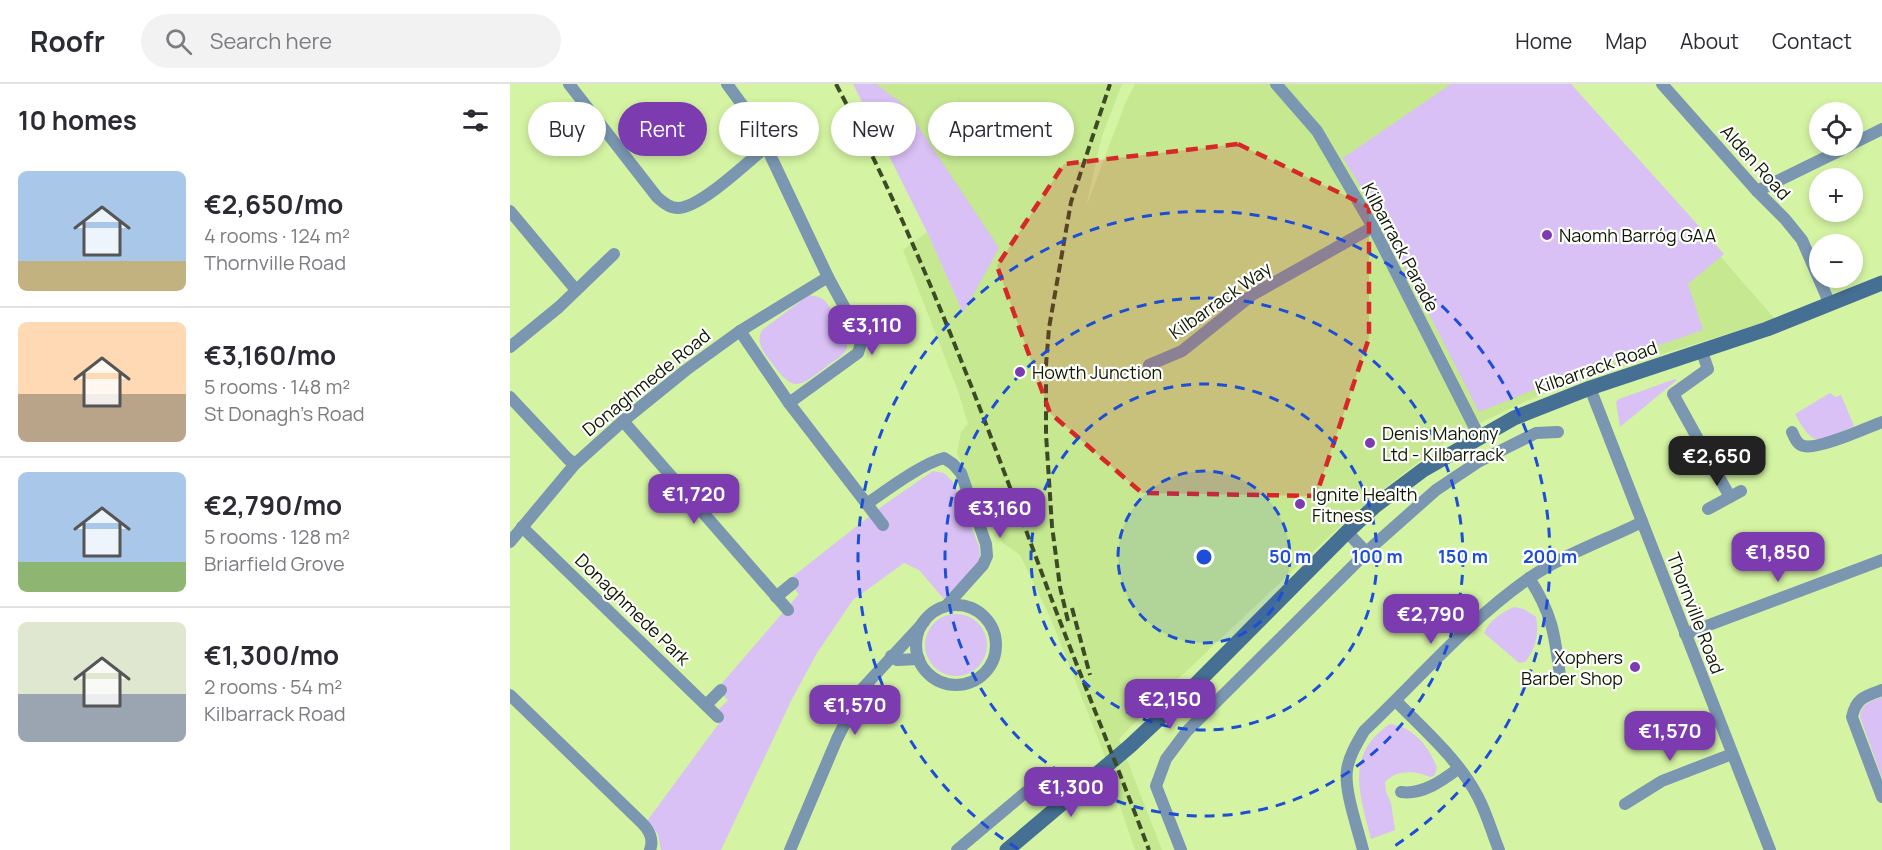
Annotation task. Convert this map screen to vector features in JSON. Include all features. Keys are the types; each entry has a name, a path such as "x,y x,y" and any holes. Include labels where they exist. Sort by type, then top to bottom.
{"main road":[{"name":"Kilbarrack Road","path":"1007,850 1130,746 1194,686 1347,532 1375,506 1423,470 1514,418 1590,388 1767,329 1829,302 1882,283"}],"street":[{"path":"569,84 657,197 666,205 677,208 688,206 704,198 755,156"},
{"path":"727,84 740,102"},
{"name":"Kilbarrack Parade","path":"1276,84 1317,131 1372,227 1479,436"},
{"name":"Alden Road","path":"1663,84 1802,240 1829,302"},
{"path":"1863,139 1882,129"},
{"path":"772,156 828,277 859,334 861,343 858,353 789,403"},
{"path":"1757,191 1829,156"},
{"path":"510,211 576,290"},
{"name":"Kilbarrack Way","path":"1149,365 1182,351 1252,295 1372,227"},
{"path":"510,347 559,307 614,254"},
{"name":"Donaghmede Road","path":"510,542 575,464 623,421 686,370 740,331 828,277"},
{"path":"740,331 789,403 883,525"},
{"path":"1702,352 1708,369 1673,394 1735,494 1708,509"},
{"name":"Thornville Road","path":"1590,388 1770,850"},
{"path":"510,397 575,464"},
{"path":"623,421 788,610"},
{"path":"1792,432 1796,441 1803,446 1818,446 1882,423"},
{"path":"1181,850 1156,786 1166,759 1187,731 1367,553 1436,490 1478,462 1536,434 1558,432"},
{"path":"868,503 940,459 944,458 961,473 986,544 987,556 983,565 947,606"},
{"path":"1363,850 1350,800 1347,772 1353,749 1364,731 1476,622 1529,578 1544,568 1642,522"},
{"name":"Donaghmede Park","path":"522,527 718,717"},
{"path":"1347,532 1367,553"},
{"path":"1685,634 1882,560"},
{"path":"1529,578 1546,606 1555,633 1560,676"},
{"path":"776,597 793,583"},
{"path":"790,850 837,739 862,689 933,612 947,606 960,605 972,608 983,615 991,625 996,638 996,651 992,663 984,674 973,681 961,684 947,684 930,675 919,659 916,646 918,632 924,622"},
{"path":"891,656 897,660 919,659"},
{"path":"706,705 721,690"},
{"path":"1881,790 1852,717 1854,706 1861,699 1882,690"},
{"path":"510,695 642,823 650,832 652,846 650,850"},
{"path":"1396,701 1459,768 1479,799 1499,850"},
{"path":"1625,804 1662,781 1732,754"},
{"path":"1401,792 1419,792 1443,780 1459,768"},
{"path":"957,850 1026,792"}],"highlighted area":[{"path":"1238,144 1369,207 1369,338 1316,496 1142,493 1050,413 997,266 1064,164"}],"shaded area":[{"path":"853,84 876,84 900,102 862,102"},
{"path":"876,84 1122,84 1102,136 1086,207 1125,104 1135,84 1570,84 1775,319 1611,370 1526,401 1459,433 1414,465 1354,513 1161,695 1119,739 1162,850 1135,850 1104,754 1051,619 1020,555 1003,543 978,502 957,453 961,432 968,424 958,391 903,250 927,232 963,313 903,156 916,156 916,102 883,102"},
{"name":"Naomh Barróg GAA","path":"1451,84 1571,84 1724,254 1688,284 1703,330 1558,380 1479,412 1379,216 1343,158"},
{"path":"916,123 928,141 928,156 938,156 999,248 963,313 927,232 889,156 916,156"},
{"path":"809,295 822,299 829,306 843,332 847,348 841,356 810,379 797,384 786,380 763,351 759,340 762,330"},
{"path":"1677,380 1620,427 1616,402 1619,399"},
{"path":"1830,393 1836,397 1841,395 1854,426 1819,440 1808,434 1795,414"},
{"path":"933,471 944,473 953,482 979,546 978,563 944,599 919,570 904,563 853,600 817,653 792,699 721,850 661,850 658,834 647,821 720,722 717,711 728,700 717,689 799,594 787,581 885,504"},
{"path":"1514,607 1524,609 1536,617 1537,623 1536,641 1532,652 1525,662 1519,663 1484,633 1496,617"},
{"path":"956,614 978,623 987,645 978,667 956,676 934,667 925,645 934,623"},
{"path":"1882,697 1882,778 1860,717 1864,706"},
{"path":"1390,724 1406,729 1419,739 1430,753 1437,768 1434,776 1406,772 1395,775 1385,782 1395,830 1371,839 1360,791 1361,762 1366,748"}],"railway":[{"path":"836,84 896,207 950,332 1149,850"},
{"path":"1068,621 1060,587 1052,526 1046,434 1046,365 1049,328 1071,202 1110,84"},
{"path":"1072,608 1090,675"}],"place":[{"name":"Naomh Barróg GAA","path":"1547,235"},
{"name":"Howth Junction","path":"1020,372"},
{"name":"Denis Mahony Ltd - Kilbarrack","path":"1370,443"},
{"name":"Ignite Health Fitness","path":"1300,504"},
{"name":"Xophers Barber Shop","path":"1635,667"}]}
